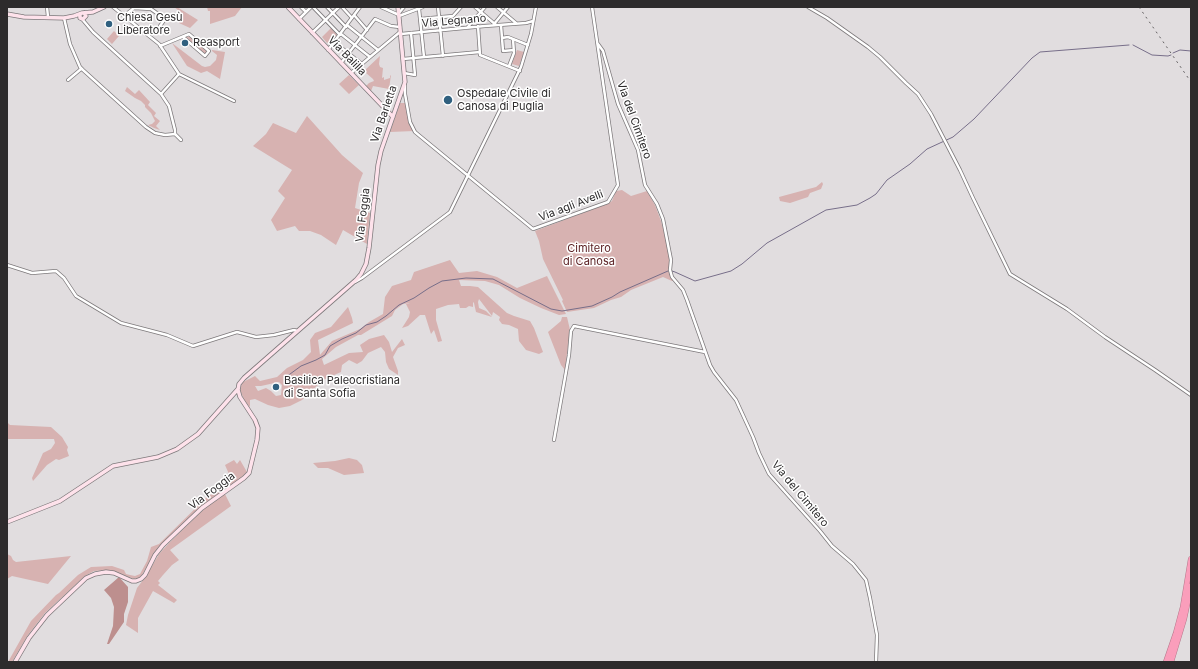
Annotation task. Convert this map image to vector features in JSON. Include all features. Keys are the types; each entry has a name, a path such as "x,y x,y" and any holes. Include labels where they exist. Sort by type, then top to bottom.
{"highway":[{"path":"1166,662 1176,634 1183,607 1191,559"},
{"path":"1171,662 1182,626 1191,586"}],"main road":[{"path":"7,14 24,17 64,18 83,16 98,8 104,7"},
{"name":"Via Balilla","path":"288,7 393,118"},
{"path":"398,7 405,82"},
{"name":"Via Barletta","path":"381,151 405,82"},
{"name":"Via Foggia","path":"15,662 29,638 47,616 86,578 95,574 106,572 114,573 132,581 139,580 144,576 153,558 163,545 202,508 247,476 250,472 258,428 256,420 236,395 238,388 242,380 361,274 367,259 381,151"},
{"path":"7,522 60,501 113,466 158,456 177,448 198,434 229,399 236,395"}],"street":[{"path":"47,7 48,17"},
{"path":"113,7 160,46 179,74 234,101"},
{"path":"301,7 306,12"},
{"path":"299,19 312,7 340,34 370,57"},
{"path":"327,7 346,26 362,36 378,50"},
{"path":"312,33 340,7 367,30"},
{"path":"381,7 399,15 421,7 420,19 424,57"},
{"path":"399,15 404,7"},
{"path":"438,7 443,56"},
{"path":"420,19 453,16 461,7"},
{"path":"475,7 495,24 508,7"},
{"path":"467,28 485,7"},
{"path":"497,7 516,23"},
{"path":"352,283 362,278 450,212 520,71 528,45 536,7"},
{"name":"Via agli Avelli","path":"468,176 533,229 610,200 612,193 618,185 592,7"},
{"path":"808,7 868,47 916,91 931,114 960,170 1010,274 1067,309 1105,338 1191,395"},
{"path":"124,16 134,8 151,9 165,19 160,26"},
{"path":"328,50 358,8"},
{"path":"83,16 85,23 93,32 162,94 169,106 175,134 181,140"},
{"path":"64,18 70,44 81,69 146,127 156,133 165,135 175,134"},
{"path":"341,63 375,19 391,26 400,27"},
{"name":"Via Legnano","path":"400,33 533,21"},
{"path":"501,25 503,51 514,50"},
{"path":"478,26 480,54 520,71"},
{"path":"351,73 400,33"},
{"path":"404,73 415,75 411,33"},
{"path":"160,46 190,34 209,51 205,56 183,37"},
{"path":"502,38 508,37 528,45"},
{"path":"509,66 514,53 513,39"},
{"path":"334,42 362,64"},
{"name":"Via del Cimitero","path":"598,44 603,51 618,104 638,150 645,185 657,204 663,219 671,260 672,277 683,290 710,365 736,400 769,474 832,546 853,564 866,580 877,635 876,662"},
{"path":"402,59 480,52"},
{"path":"68,80 81,69"},
{"path":"162,94 179,74"},
{"path":"405,82 405,94 412,127 421,137 468,176"},
{"path":"7,265 32,273 56,271 64,278 76,296 121,323 167,335 193,346 238,332 256,337 274,335 294,330 297,331"},
{"path":"554,440 569,355 571,331 574,326 705,352"}],"green space":[{"path":"174,7 177,7 198,20 190,28 179,23 178,10"},
{"path":"207,7 242,7 235,16 210,24 210,11 208,11"},
{"path":"331,28 337,35 327,43 322,37"},
{"path":"114,31 119,36 112,44 107,39"},
{"path":"190,36 208,51 205,54 185,38"},
{"path":"172,43 205,67 210,66 216,60 217,55 212,50 225,52 220,79 207,71 201,73 187,66"},
{"path":"517,50 524,52 519,66 512,64"},
{"path":"380,56 379,64 380,67 383,68 382,78 384,77 384,80 390,78 391,75 389,89 373,86 371,91 366,86 374,81 365,70"},
{"path":"349,75 359,85 349,94 339,84"},
{"path":"127,87 135,94 139,90 150,102 148,105 156,113 154,116 160,121 156,126 160,130 148,125 155,121 151,113 141,101 125,91"},
{"path":"400,103 407,103 411,125 414,131 390,132"},
{"path":"307,116 342,155 363,173 359,183 355,208 370,213 367,244 343,230 336,245 321,235 310,231 299,231 295,226 277,231 271,220 285,198 278,191 292,170 253,146 266,134 273,123 296,133"},
{"path":"822,182 823,184 821,189 810,193 808,197 790,203 780,201 779,197 816,187"},
{"name":"Cimitero di Canosa","path":"622,190 631,196 647,191 655,205 667,244 670,264 669,269 673,281 663,277 631,290 621,297 594,308 567,312 562,301 563,300 543,259 535,231 609,203 612,201 616,191"},
{"path":"450,260 459,273 477,271 497,277 517,288 547,276 566,314 559,315 541,308 520,298 499,285 485,281 459,280 461,286 478,287 507,313 530,321 543,352 539,354 526,350 519,341 518,329 502,324 499,320 500,317 493,312 492,316 479,299 479,308 486,311 492,317 476,312 473,302 473,307 469,306 466,308 460,308 459,304 448,305 436,309 436,320 442,341 438,342 434,330 431,334 425,315 420,315 408,326 402,328 409,317 410,312 406,304 410,303 403,304 395,310 392,316 361,335 358,335 336,347 322,359 324,365 349,353 363,352 360,345 369,339 384,335 389,342 392,352 402,339 405,345 398,348 393,357 398,375 389,369 386,362 385,352 381,347 368,353 362,361 357,364 349,360 342,365 341,372 323,380 302,400 290,406 279,408 255,399 250,400 250,407 245,402 240,390 242,383 255,376 260,381 277,377 287,368 303,360 311,352 310,340 315,333 331,327 348,307 353,323 318,340 320,355 332,341 360,329 383,314 385,297 392,286 411,280 414,272","holes":["279,382 282,385 281,395 276,396 266,388 258,391 255,386"]},
{"path":"562,317 567,317 570,330 565,370 561,365 548,332 561,321"},
{"path":"7,422 10,425 51,427 62,437 68,447 67,450 69,456 59,460 56,459 47,465 33,481 32,478 43,453 51,449 55,443 54,439 7,439"},
{"path":"349,458 357,460 362,465 364,473 344,475 328,468 318,468 313,463 335,461"},
{"path":"234,460 237,464 240,460 247,472 240,479 204,504 170,536 158,548 139,578 134,579 109,570 94,571 85,576 45,613 28,635 12,662 8,662 31,621 78,575 91,567 112,566 124,570 126,574 135,576 140,574 147,561 151,547 159,544 208,496 217,492 232,481 225,465"},
{"path":"225,494 231,506 170,550 179,560 163,575 158,581 160,583 158,585 177,600 174,603 153,591 138,618 138,633 126,625 137,588 159,554 207,506"},
{"path":"7,554 16,562 71,556 48,584 12,576 7,579"}],"shaded area":[{"path":"119,577 128,587 128,602 124,614 124,622 109,644 107,644 113,626 114,607 111,598 104,590"}],"waterway":[{"path":"672,271 695,281 731,271 742,264 767,243 826,210 857,205 870,198 876,194 887,180 910,164 927,149 953,137 974,119 1032,58 1040,52 1129,45"},
{"path":"1133,45 1152,55 1171,55"},
{"path":"1173,53 1180,50 1191,51"},
{"path":"286,377 301,366 325,355 330,346 356,333 366,325 377,322 399,305 442,281 466,278 493,279 551,309 562,311 592,306 668,271"}],"railway":[{"path":"1139,7 1191,82"}],"place":[{"name":"Chiesa Gesù Liberatore","path":"109,24"},
{"name":"Reasport","path":"185,43"},
{"name":"Ospedale Civile di Canosa di Puglia","path":"448,100"},
{"name":"Basilica Paleocristiana di Santa Sofia","path":"276,387"}]}
